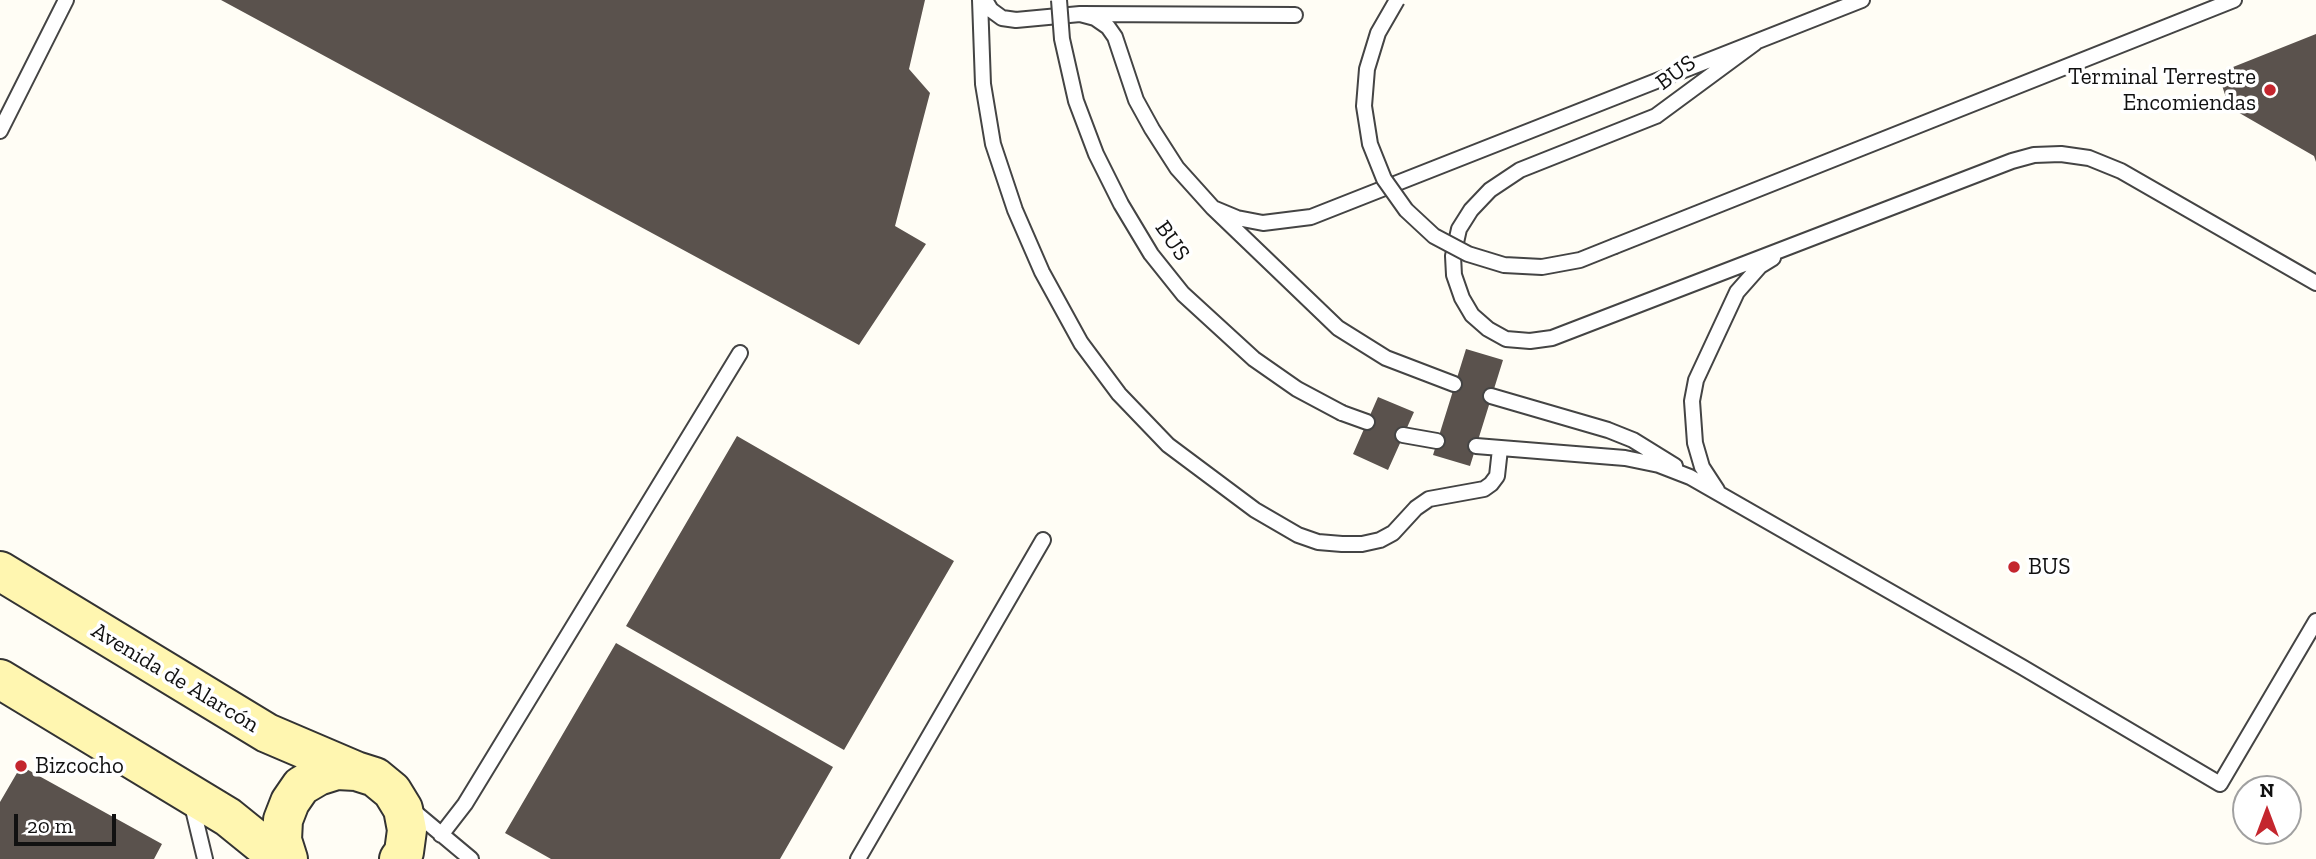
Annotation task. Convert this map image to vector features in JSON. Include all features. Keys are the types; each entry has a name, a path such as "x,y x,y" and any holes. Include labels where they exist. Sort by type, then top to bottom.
{"main road":[{"name":"Avenida de Alarcón","path":"0,571 267,733 375,777 392,791"},
{"path":"0,679 228,817 280,859"},
{"path":"288,859 282,840 283,820 290,802 302,786 318,776 337,770 356,771"},
{"path":"392,791 403,809 407,830 404,852 399,859"}],"lane":[{"path":"0,131 66,0"},
{"path":"983,0 1002,18 1016,20 1080,14 1295,15"},
{"path":"983,0 983,84 993,144 1015,210 1042,272 1081,343 1119,394 1168,445 1237,497 1298,535 1318,542 1342,544 1363,544 1380,540 1393,533 1416,508 1429,499 1484,489 1492,484 1496,476 1500,449"},
{"name":"BUS","path":"1059,0 1062,39 1076,101 1096,154 1150,254 1183,293 1254,359 1297,389 1342,413 1367,422"},
{"path":"1397,0 1378,33 1367,69 1364,106 1370,144 1384,179 1406,210 1434,236 1468,254 1504,265 1542,267 1580,260 2234,0"},
{"path":"1213,208 1237,218 1263,223 1311,217 1862,0"},
{"path":"1080,14 1095,18 1108,27 1115,37 1136,100 1152,129 1177,167 1213,208 1338,328 1386,358 1454,384"},
{"name":"BUS","path":"1755,43 1656,116 1520,170 1490,190 1471,210 1459,229 1453,256 1454,275 1462,298 1472,315 1488,329 1506,339 1530,341 1552,338 2012,161 2034,155 2061,154 2089,158 2121,172 2316,283"},
{"path":"1720,494 1702,467 1695,443 1692,401 1696,380 1737,292 1760,266 1789,246"},
{"path":"440,835 465,804 740,353"},
{"path":"1492,396 1633,440 1659,454 1690,477 2220,783 2316,621"},
{"path":"1404,435 1437,441"},
{"path":"1476,446 1626,458 1659,465 1690,477"},
{"path":"858,859 1043,540"},
{"path":"392,791 471,859"},
{"path":"189,793 205,859"}],"building":[{"path":"221,0 925,0 909,69 930,93 895,226 926,244 859,345"},
{"name":"Terminal Terrestre Encomiendas","path":"2316,34 2316,162 2314,156 2229,107 2218,73"},
{"path":"1466,349 1503,360 1470,466 1433,455"},
{"path":"1378,397 1414,412 1388,470 1353,454"},
{"path":"737,436 954,561 844,750 626,626"},
{"path":"616,643 833,767 780,859 551,859 505,833"},
{"path":"21,766 162,844 154,859 0,859 0,802"}],"place":[{"name":"Terminal Terrestre Encomiendas","path":"2270,90"},
{"name":"BUS","path":"2014,567"},
{"name":"Bizcocho","path":"21,766"}]}
